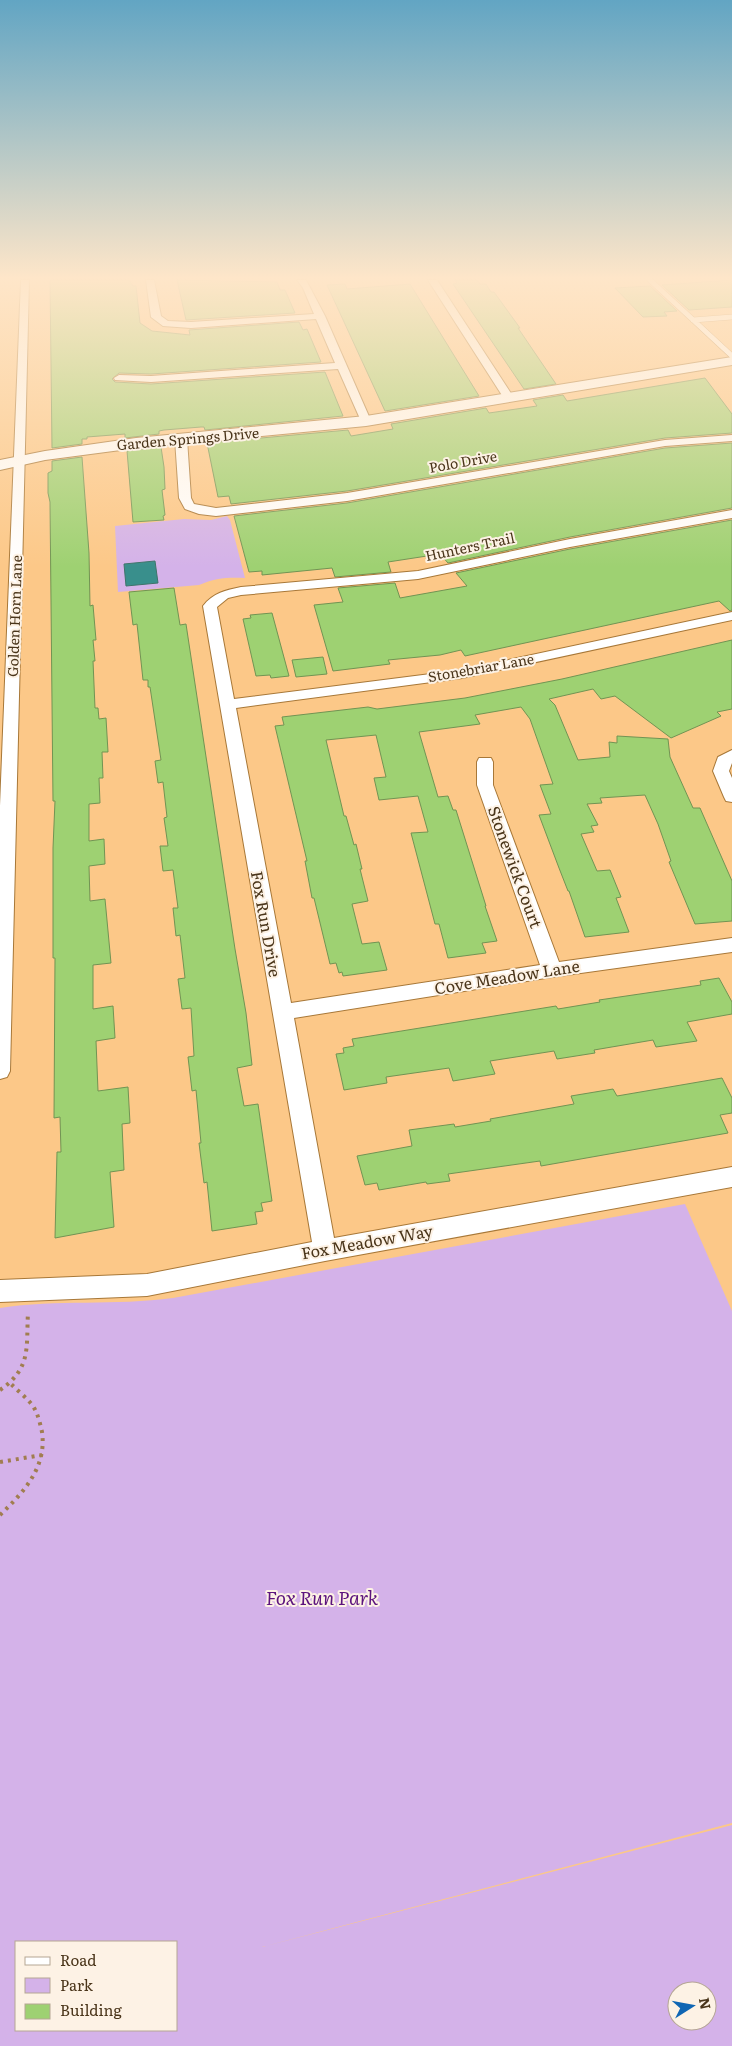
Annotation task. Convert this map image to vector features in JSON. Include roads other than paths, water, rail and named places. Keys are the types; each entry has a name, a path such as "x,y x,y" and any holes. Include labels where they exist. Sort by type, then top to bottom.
{"street":[{"name":"Golden Horn Lane","path":"0,1071 5,779 22,375"},
{"path":"119,378 151,379 203,375"},
{"path":"346,375 366,421"},
{"path":"494,375 509,398"},
{"name":"Garden Springs Drive","path":"0,464 71,450 311,428 366,421 645,375"},
{"name":"Polo Drive","path":"181,439 185,498 189,506 199,510 216,512 348,497 665,443 732,438"},
{"name":"Hunters Trail","path":"214,601 223,595 241,590 418,575 570,543 732,514"},
{"name":"Fox Run Drive","path":"214,601 209,610 228,704 325,1250"},
{"name":"Stonebriar Lane","path":"228,704 462,674 732,616"},
{"path":"732,755 724,761 721,771 732,797"},
{"name":"Stonewick Court","path":"485,762 485,785 552,970"},
{"name":"Cove Meadow Lane","path":"282,1012 552,970 732,945"},
{"name":"Fox Meadow Way","path":"0,1291 147,1285 325,1250 732,1177"}],"water":[{"path":"155,561 158,583 126,586 124,564"}],"park label":[{"name":"Fox Run Park","path":"322,1598"}]}
